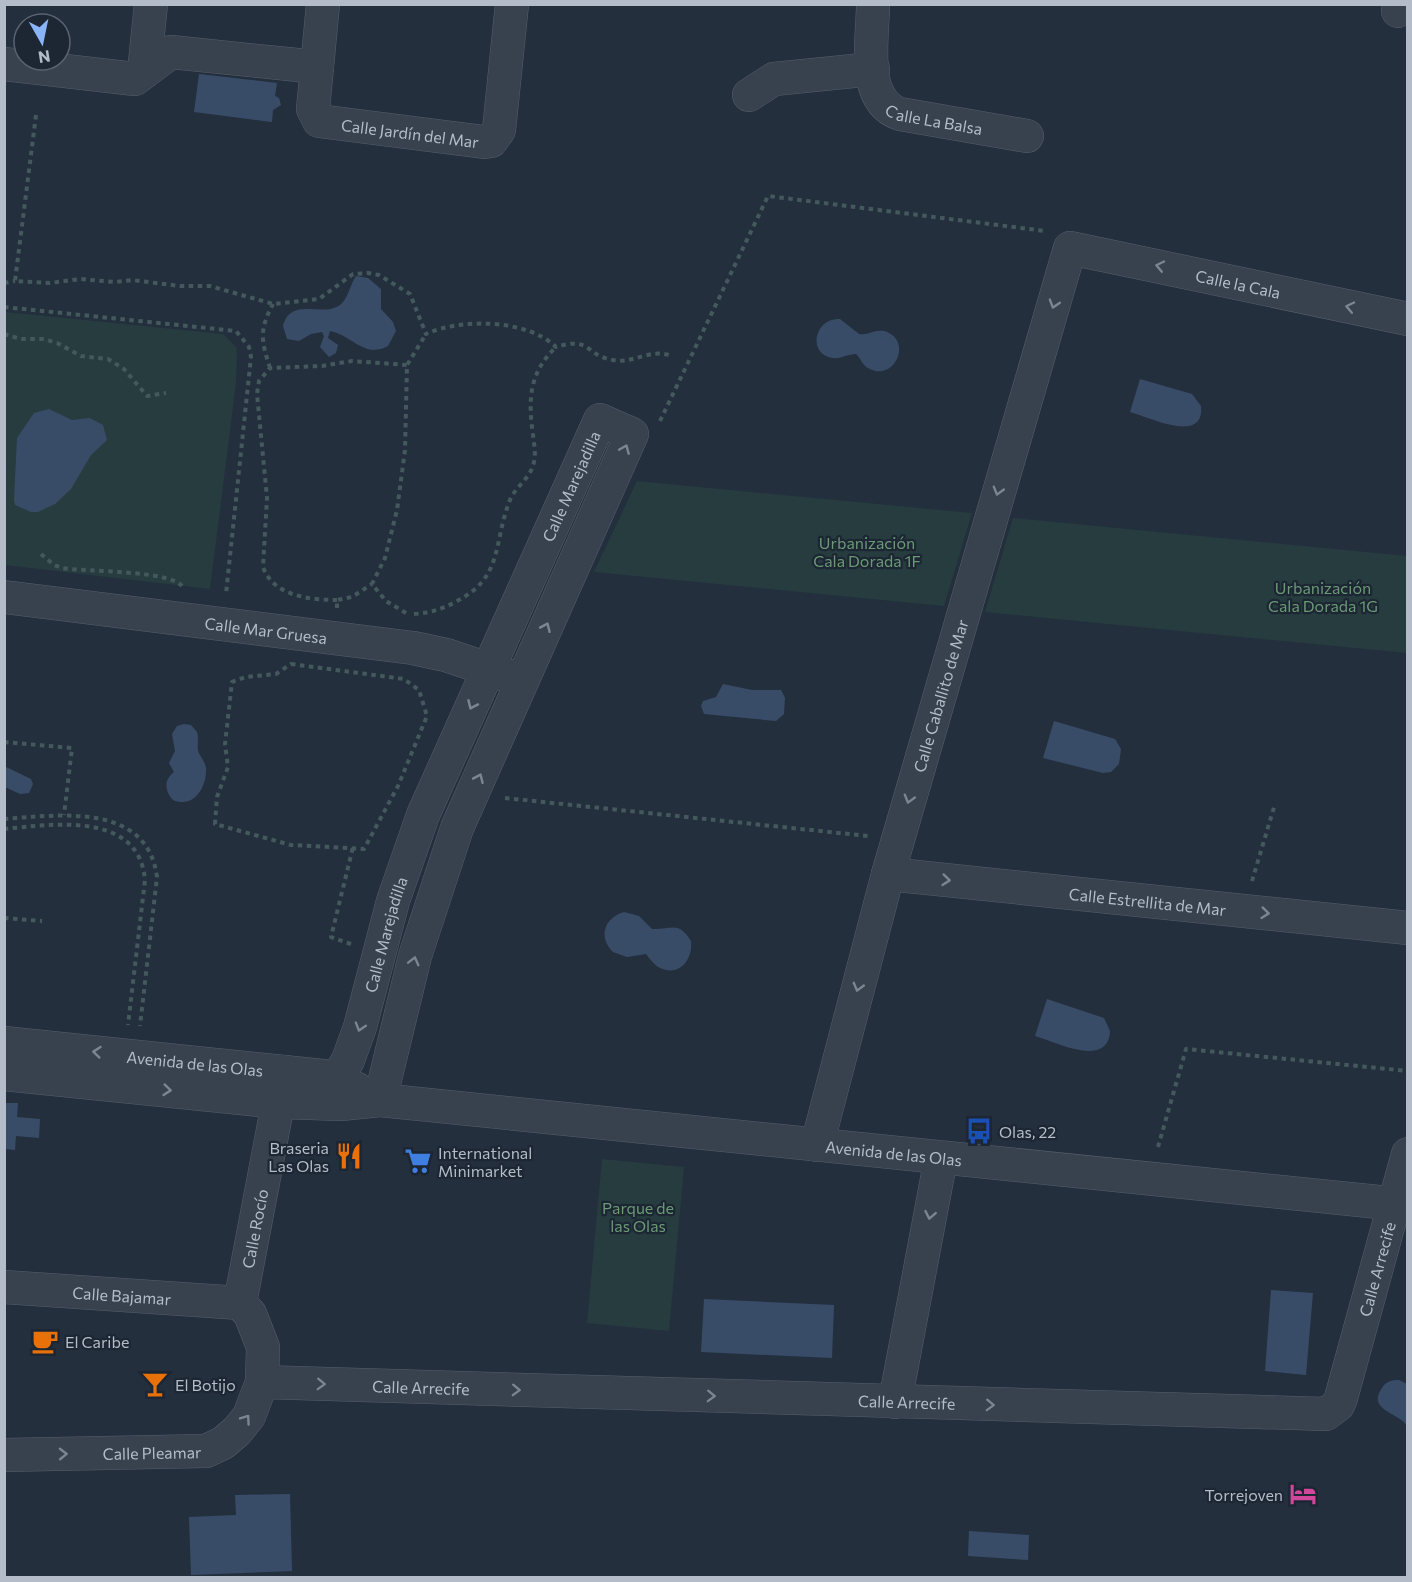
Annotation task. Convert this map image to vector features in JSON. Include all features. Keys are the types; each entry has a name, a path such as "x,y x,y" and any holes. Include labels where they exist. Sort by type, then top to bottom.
{"street":[{"path":"144,72 151,4"},
{"name":"Calle Jardín del Mar","path":"324,4 313,109 319,121 491,141 499,130 512,4"},
{"name":"Calle La Balsa","path":"873,4 873,69 877,97 889,110 1027,136"},
{"path":"4,64 135,79 171,52 317,67"},
{"path":"749,95 774,79 873,69"},
{"name":"Calle la Cala","path":"1059,239 1407,319"},
{"name":"Calle Caballito de Mar","path":"817,1145 1059,239"},
{"name":"Calle Marejadilla","path":"337,1079 352,1050 360,1027 390,912 423,815 600,420 632,434 457,828 415,956 380,1100"},
{"name":"Calle Mar Gruesa","path":"4,597 413,648 522,681"},
{"name":"Calle Estrellita de Mar","path":"888,874 1407,928"},
{"name":"Avenida de las Olas","path":"4,1043 281,1087 341,1104 380,1100 1400,1204"},
{"name":"Avenida de las Olas","path":"4,1074 281,1087 337,1079 380,1100"},
{"name":"Calle Rocío","path":"240,1302 281,1087"},
{"name":"Calle Arrecife","path":"262,1382 1326,1414 1338,1405 1341,1398 1400,1204 1407,1155"},
{"path":"895,1402 941,1158"},
{"name":"Calle Bajamar","path":"4,1287 240,1302"},
{"path":"240,1302 254,1322 262,1347 262,1382"},
{"name":"Calle Pleamar","path":"4,1455 206,1451 237,1431 258,1400 262,1382"}],"path":[{"path":"15,280 36,115"},
{"path":"658,426 768,196 1059,239"},
{"path":"4,282 15,280 50,283 81,279 210,286 273,304 319,299 337,288 353,274 379,275 410,294 426,334"},
{"path":"270,368 263,346 262,324 273,304"},
{"path":"4,307 236,331 244,338 251,357 225,600"},
{"path":"407,365 352,361 322,366 270,368 259,381 257,394 267,498 263,567 270,581 294,594 314,600 337,600 352,597 372,584 385,558 398,510 405,450 407,365 426,334 438,329 462,325 525,328 546,337 556,347"},
{"path":"4,334 21,339 44,339 81,356 108,359 124,369 147,396 166,393"},
{"path":"372,584 386,601 409,614 440,610 478,589 486,580 498,548 510,498 534,465 531,387 541,364 556,347 576,342 583,343 600,356 626,361 657,352 669,355"},
{"path":"41,554 54,565 62,568 164,577 179,582 184,588 185,596"},
{"path":"337,600 338,614"},
{"path":"406,623 409,614"},
{"path":"291,664 392,677 404,680 419,690 426,708 425,725 398,786 364,849 354,847 291,845 215,824 217,797 228,767 225,744 228,737 232,682 246,677 276,674 291,664"},
{"path":"4,742 72,748 64,815"},
{"path":"1252,883 1275,804"},
{"path":"4,819 64,815 119,824 143,840 155,863 157,877 139,1033"},
{"path":"4,829 63,825 103,829 125,839 141,856 146,880 127,1032"},
{"path":"348,953 351,943 332,937 354,847"},
{"path":"4,918 42,921"},
{"path":"1144,1178 1158,1147 1186,1049 1407,1071"}],"green space":[{"path":"5,312 223,334 237,348 236,383 210,589 5,565"},
{"name":"Urbanización Cala Dorada 1F","path":"637,481 972,513 944,606 594,572"},
{"name":"Urbanización Cala Dorada 1G","path":"1013,518 1407,556 1407,653 985,612"},
{"name":"Parque de las Olas","path":"602,1159 684,1167 669,1331 587,1323"}],"water":[{"path":"199,74 277,83 275,96 279,98 281,105 273,110 272,122 194,112"},
{"path":"356,276 368,278 381,289 381,309 393,322 396,331 388,346 372,350 330,331 328,338 338,345 336,353 329,357 320,347 324,336 322,332 311,334 299,341 287,339 283,326 287,317 300,310 325,310 340,305"},
{"path":"840,319 859,334 883,331 895,337 899,344 897,360 885,370 877,371 866,367 856,354 836,358 825,355 819,350 817,336 825,324 831,320"},
{"path":"1140,379 1192,394 1201,406 1200,418 1194,424 1174,426 1130,412"},
{"path":"49,409 72,420 90,418 103,425 107,440 91,455 71,489 55,504 38,512 31,512 15,505 14,500 17,438 34,413"},
{"path":"723,684 752,690 781,690 785,698 784,714 776,721 704,714 701,706 703,701 716,697"},
{"path":"1054,721 1115,739 1121,749 1119,764 1111,772 1103,773 1043,758"},
{"path":"191,725 197,732 198,751 206,768 206,775 198,794 193,799 180,802 173,800 166,785 168,778 174,772 169,763 175,751 172,734 177,726"},
{"path":"4,766 31,779 33,784 29,793 20,794 5,787"},
{"path":"624,912 639,916 652,929 678,928 682,930 691,941 690,954 684,965 674,970 667,970 656,965 646,954 627,957 613,952 608,946 605,929 612,919"},
{"path":"1047,999 1104,1018 1110,1031 1107,1042 1100,1049 1091,1051 1067,1047 1035,1036"},
{"path":"4,1103 18,1103 17,1117 40,1119 39,1138 16,1136 15,1150 5,1149"},
{"path":"1271,1290 1313,1293 1306,1375 1265,1371"},
{"path":"704,1299 834,1305 832,1358 701,1352"},
{"path":"1399,1380 1407,1384 1407,1426 1381,1406 1378,1401 1378,1395 1385,1384"},
{"path":"290,1494 292,1571 191,1575 189,1517 236,1515 235,1495"},
{"path":"969,1531 1029,1535 1028,1560 968,1556"}],"place":[{"name":"Olas, 22","path":"979,1131"},
{"name":"Braseria Las Olas","path":"349,1156"},
{"name":"International Minimarket","path":"418,1161"},
{"name":"El Caribe","path":"45,1341"},
{"name":"El Botijo","path":"155,1384"},
{"name":"Torrejoven","path":"1303,1494"}]}
